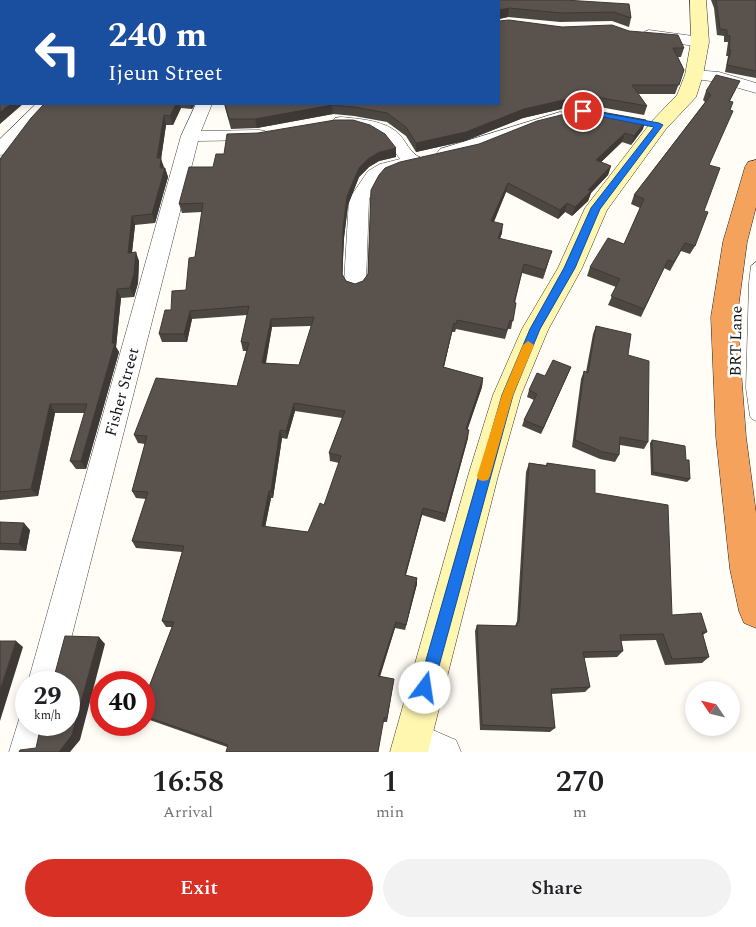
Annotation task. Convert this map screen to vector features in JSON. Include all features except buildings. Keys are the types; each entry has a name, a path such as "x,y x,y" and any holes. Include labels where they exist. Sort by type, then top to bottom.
{"highway":[{"path":"756,167 735,242 724,317 731,437 747,569 756,611"}],"street":[{"path":"444,752 411,745 429,672 507,395 535,329 570,268 596,208 649,123 686,96 694,74 700,42 698,0"},
{"path":"636,34 668,36 700,42"},
{"path":"694,74 718,77 756,88"},
{"path":"0,150 45,105"},
{"name":"Fisher Street","path":"47,671 190,136 204,105"},
{"path":"355,283 359,200 369,180 377,172 393,165 471,147 529,124 574,113"},
{"path":"325,123 333,121 380,128 398,142 412,162"},
{"path":"190,136 257,135 275,132"},
{"path":"26,752 30,736"}],"lane":[{"name":"BRT Lane","path":"756,266 752,388 756,416"}],"slow traffic":[{"path":"483,476 507,395 528,345"}],"route":[{"path":"425,688 507,395 535,329 570,268 596,208 659,125 583,111"}]}
